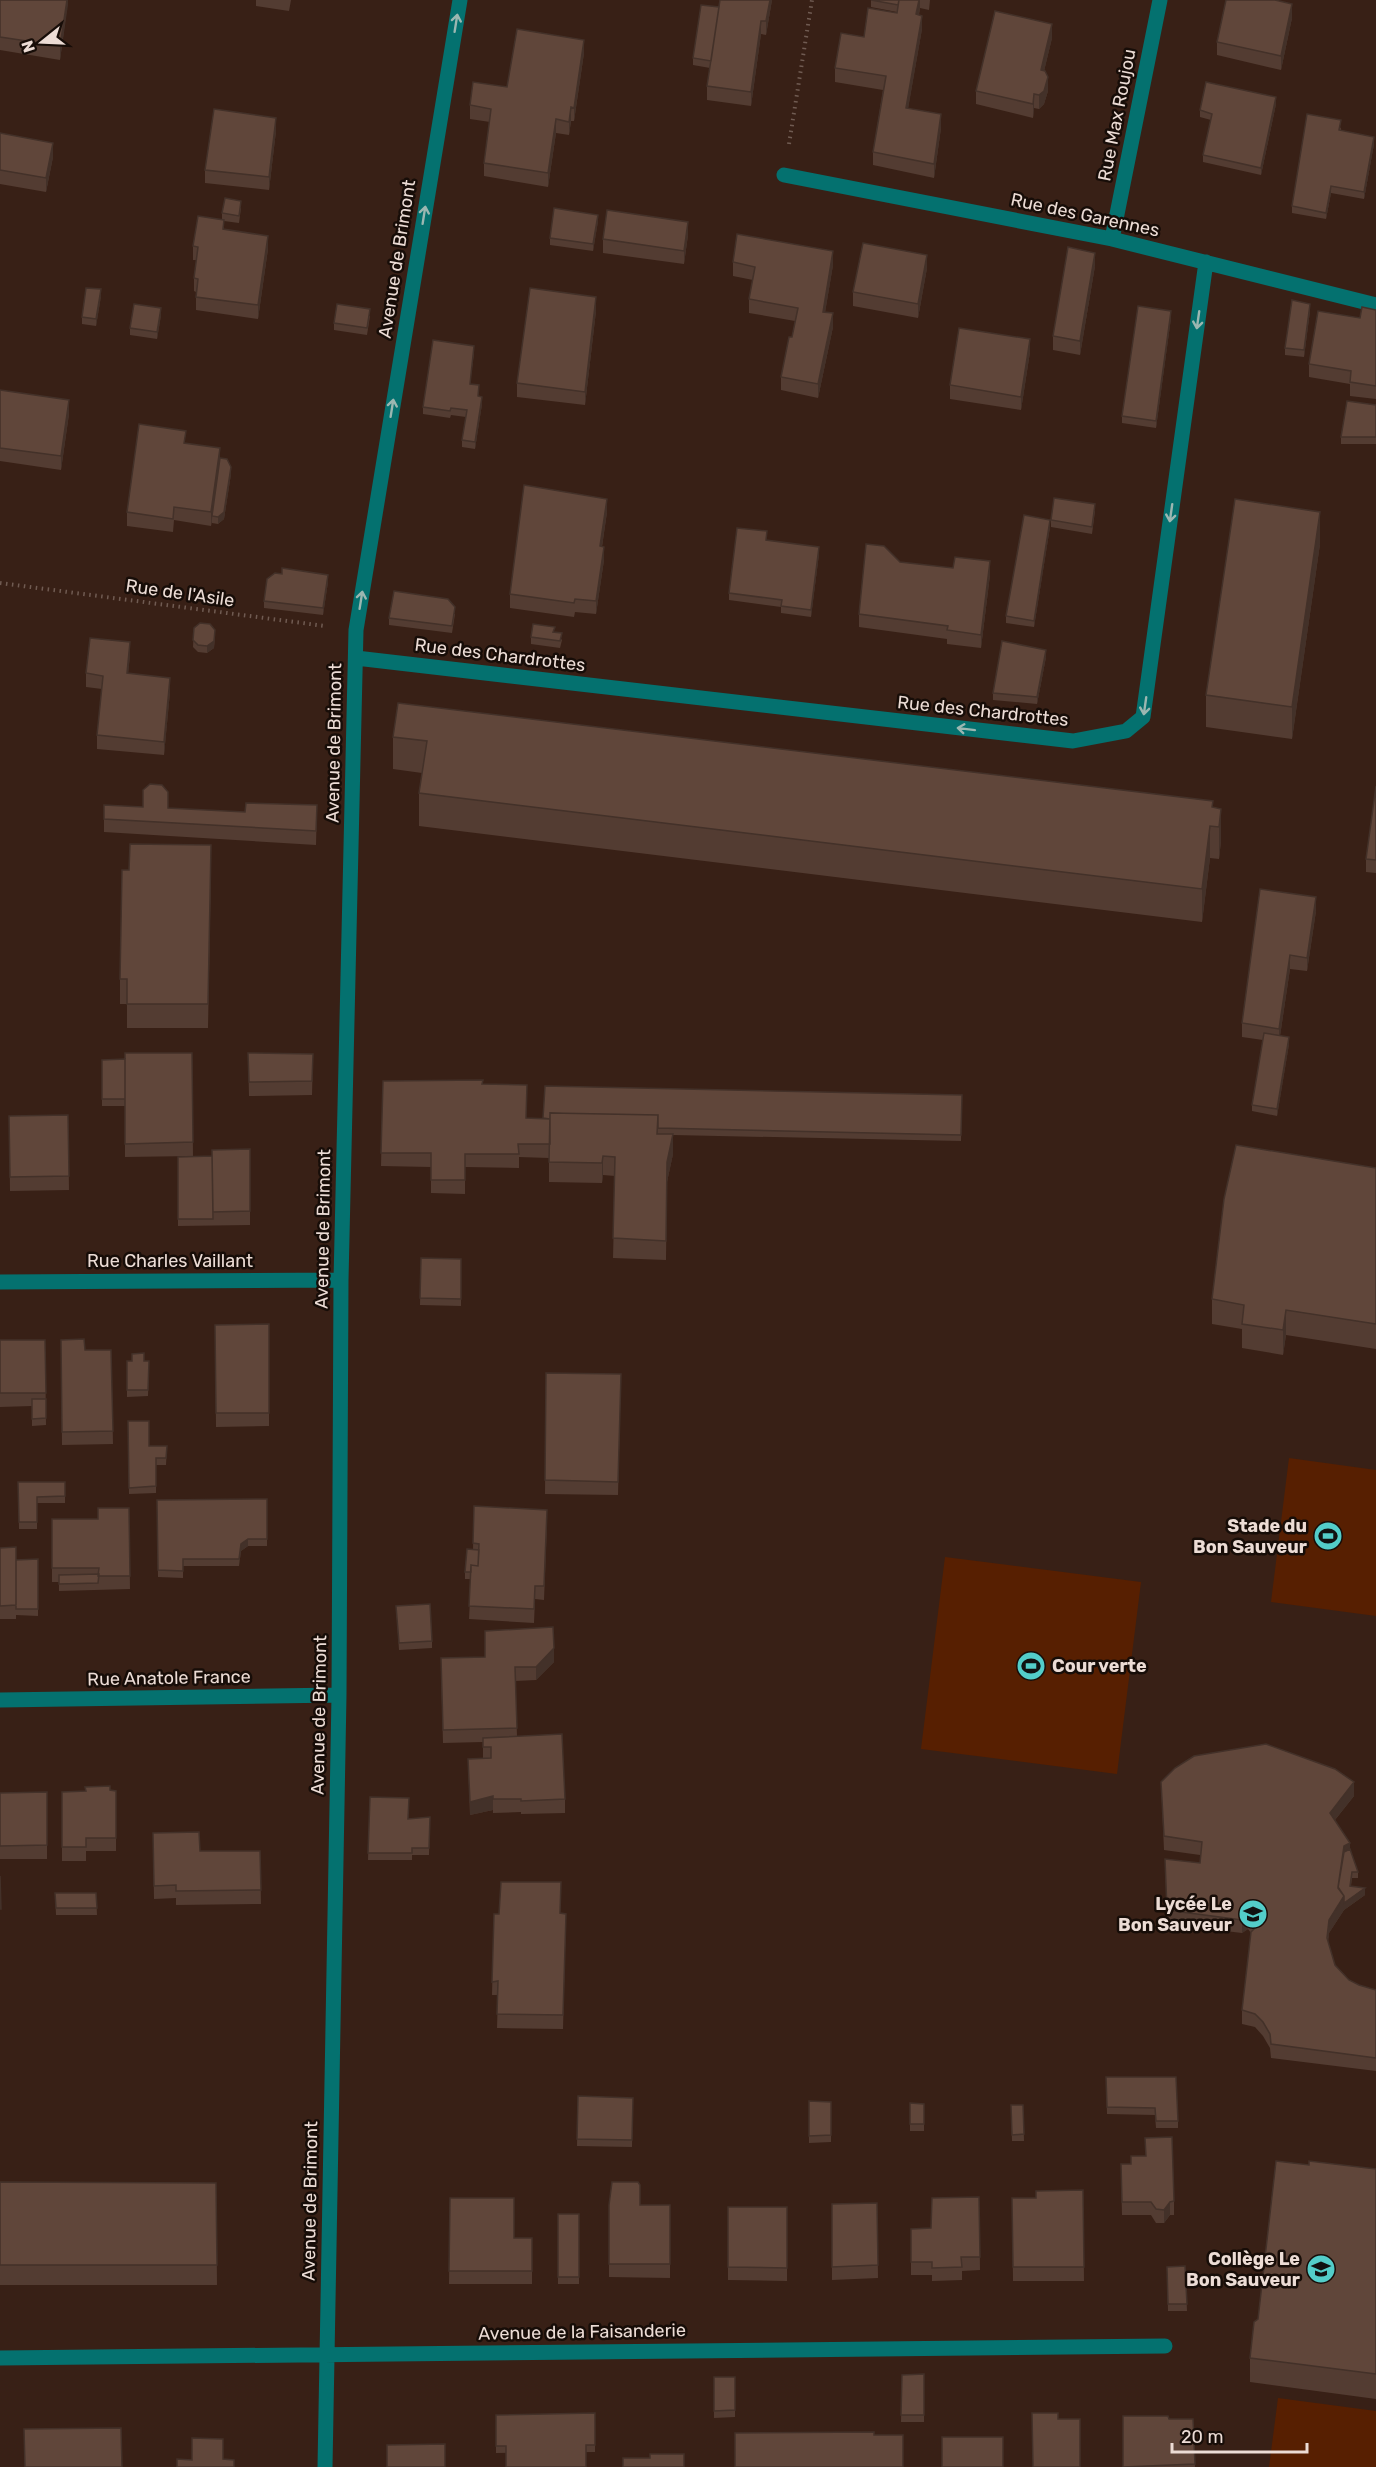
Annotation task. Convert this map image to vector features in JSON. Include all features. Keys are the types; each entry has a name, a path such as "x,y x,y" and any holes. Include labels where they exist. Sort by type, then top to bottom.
{"street":[{"name":"Avenue de Brimont","path":"325,2467 339,1695 341,1280 356,630 460,0"},
{"name":"Rue Max Roujou","path":"1112,239 1160,0"},
{"name":"Rue des Garennes","path":"784,175 1112,239 1376,305"},
{"name":"Rue des Chardrottes","path":"356,658 1073,741 1125,731 1143,717 1206,262"},
{"name":"Rue Charles Vaillant","path":"0,1282 341,1280"},
{"name":"Rue Anatole France","path":"0,1700 339,1695"},
{"name":"Avenue de la Faisanderie","path":"0,2358 1165,2346"}],"path":[{"path":"784,175 812,0"},
{"name":"Rue de l'Asile","path":"0,583 356,630"}],"shaded area":[{"name":"Stade du Bon Sauveur","path":"1289,1458 1376,1470 1376,1616 1271,1602"},
{"name":"Cour verte","path":"945,1557 1141,1582 1117,1774 921,1749"},
{"path":"1278,2398 1376,2411 1376,2467 1269,2467"}],"building":[{"path":"0,0 67,0 60,46 0,37"},
{"path":"720,0 770,0 766,21 761,21 751,92 707,86"},
{"path":"871,0 899,0 898,5"},
{"path":"899,0 919,0 916,14 922,16 906,108 941,114 934,164 873,152 886,76 835,68 841,33 864,37 868,8 897,13"},
{"path":"1226,0 1275,0 1292,4 1281,56 1217,42"},
{"path":"701,5 719,7 711,61 693,58"},
{"path":"995,11 1052,24 1041,70 1045,71 1048,77 1044,91 1039,95 1034,94 1033,104 976,91"},
{"path":"517,29 584,40 574,108 571,107 569,122 556,119 548,173 484,163 491,109 470,105 473,82 507,87"},
{"path":"1206,82 1276,97 1261,168 1203,155 1212,114 1200,110"},
{"path":"214,109 276,118 269,177 205,170"},
{"path":"1307,114 1341,120 1339,130 1374,137 1364,192 1331,186 1326,213 1292,206"},
{"path":"0,133 53,143 46,178 0,170"},
{"path":"225,198 241,201 239,216 222,213"},
{"path":"554,208 598,215 593,244 550,238"},
{"path":"607,210 688,222 684,251 603,239"},
{"path":"198,216 224,220 223,229 268,236 258,305 196,297 198,279 194,278 198,247 193,246"},
{"path":"737,234 833,251 823,312 833,313 818,384 781,377 789,337 792,337 798,308 749,299 755,267 733,262"},
{"path":"863,243 927,255 918,304 853,292"},
{"path":"1068,247 1095,253 1080,341 1053,336"},
{"path":"86,288 101,289 96,319 82,317"},
{"path":"530,288 596,297 585,392 517,383"},
{"path":"1292,300 1310,304 1304,350 1285,348"},
{"path":"134,304 161,308 157,332 130,328"},
{"path":"337,304 370,309 367,328 334,323"},
{"path":"1138,306 1171,311 1156,421 1122,416"},
{"path":"1362,307 1376,310 1376,386 1350,382 1351,371 1309,364 1318,311 1360,318"},
{"path":"959,328 1030,339 1021,397 950,385"},
{"path":"433,340 474,346 470,384 479,385 478,396 482,397 475,442 462,440 467,410 451,408 450,411 423,407"},
{"path":"0,390 69,400 61,456 0,448"},
{"path":"1347,401 1376,405 1376,437 1341,437"},
{"path":"139,424 186,431 184,443 220,448 211,512 174,507 173,519 127,512"},
{"path":"220,458 227,459 231,467 224,512 218,517 212,516"},
{"path":"524,485 607,499 600,546 604,547 596,601 575,599 574,603 510,594"},
{"path":"1054,498 1095,504 1092,527 1051,520"},
{"path":"1235,499 1320,512 1292,707 1206,695"},
{"path":"1024,515 1050,520 1034,621 1006,616"},
{"path":"737,528 767,531 766,540 819,547 811,610 781,606 782,600 729,593"},
{"path":"866,544 884,546 900,562 953,568 955,557 990,561 981,635 947,630 948,626 859,614"},
{"path":"282,568 328,575 323,608 264,601 267,579 275,573 282,574"},
{"path":"394,591 448,599 455,607 452,626 389,618"},
{"path":"200,623 210,624 215,630 214,641 207,646 198,645 193,640 194,628"},
{"path":"533,624 555,627 553,632 562,633 560,641 531,637"},
{"path":"90,638 130,642 127,673 170,678 164,742 97,735 103,676 86,673"},
{"path":"1002,641 1046,650 1037,697 993,693"},
{"path":"398,703 1213,801 1212,807 1221,809 1219,827 1210,826 1202,889 419,793 427,741 393,737"},
{"path":"150,784 162,785 168,792 168,808 245,812 246,803 317,805 316,831 104,819 104,805 143,807 143,790"},
{"path":"1376,786 1376,860 1366,859"},
{"path":"130,844 211,845 208,1004 127,1004 127,979 120,979 122,870 129,870"},
{"path":"1260,889 1316,897 1307,958 1290,955 1279,1029 1242,1023"},
{"path":"1264,1033 1289,1037 1277,1109 1252,1105"},
{"path":"125,1053 192,1053 193,1142 125,1144"},
{"path":"248,1053 313,1054 312,1081 249,1082"},
{"path":"125,1059 125,1099 102,1099 102,1060"},
{"path":"483,1080 482,1084 527,1085 526,1118 550,1119 550,1144 518,1144 519,1154 465,1154 465,1180 431,1180 431,1153 381,1153 383,1081"},
{"path":"545,1086 962,1095 961,1135 658,1128 658,1115 550,1113 550,1119 543,1118"},
{"path":"550,1113 658,1115 657,1134 673,1134 667,1162 666,1241 613,1238 615,1157 603,1156 602,1163 549,1162"},
{"path":"68,1115 69,1176 10,1177 9,1116"},
{"path":"1236,1145 1376,1168 1376,1324 1286,1310 1283,1330 1242,1324 1244,1305 1212,1299 1224,1199"},
{"path":"250,1149 250,1211 213,1212 212,1150"},
{"path":"212,1156 213,1219 178,1219 178,1157"},
{"path":"421,1258 461,1259 461,1299 420,1298"},
{"path":"269,1324 269,1413 216,1413 215,1325"},
{"path":"84,1339 85,1350 111,1350 113,1431 62,1432 61,1340"},
{"path":"0,1340 45,1340 46,1393 0,1393"},
{"path":"144,1353 144,1361 149,1361 148,1390 127,1390 127,1361 132,1361 132,1354"},
{"path":"546,1373 621,1374 618,1482 545,1480"},
{"path":"32,1399 46,1399 46,1418 32,1419"},
{"path":"128,1421 149,1421 149,1446 167,1446 166,1458 156,1458 156,1486 129,1488"},
{"path":"18,1482 65,1482 65,1496 37,1497 37,1522 19,1522"},
{"path":"267,1499 267,1539 248,1539 241,1544 239,1559 183,1559 183,1571 158,1570 157,1500"},
{"path":"474,1506 547,1510 544,1586 535,1586 534,1609 469,1606 471,1565 478,1566 479,1544 473,1543"},
{"path":"98,1508 129,1508 130,1576 98,1576 99,1568 52,1568 52,1519 98,1519"},
{"path":"16,1547 16,1605 0,1606 0,1548"},
{"path":"467,1549 479,1550 478,1566 471,1565 471,1572 465,1572"},
{"path":"38,1559 38,1609 16,1609 16,1560"},
{"path":"99,1574 98,1583 59,1584 59,1575"},
{"path":"430,1604 432,1641 399,1643 396,1606"},
{"path":"553,1627 554,1648 536,1667 515,1667 517,1728 443,1730 441,1658 485,1657 485,1631"},
{"path":"562,1734 565,1799 521,1801 521,1799 493,1799 493,1796 470,1802 468,1759 491,1758 491,1747 483,1747 483,1738"},
{"name":"Lycée Le Bon Sauveur","path":"1266,1744 1335,1769 1354,1782 1330,1813 1350,1843 1344,1846 1338,1887 1344,1896 1329,1920 1327,1938 1335,1965 1349,1980 1376,1990 1376,2058 1271,2044 1270,2034 1263,2022 1255,2014 1242,2010 1251,1932 1256,1927 1248,1916 1242,1920 1167,1910 1165,1859 1200,1863 1202,1842 1164,1836 1161,1782 1175,1768 1194,1756"},
{"path":"110,1786 110,1790 116,1791 116,1838 86,1838 86,1847 62,1847 62,1792 86,1791 85,1787"},
{"path":"47,1792 47,1845 0,1846 0,1793"},
{"path":"370,1797 409,1798 408,1819 430,1817 429,1848 412,1848 412,1853 368,1853"},
{"path":"199,1832 200,1851 260,1851 261,1890 176,1891 176,1885 154,1886 153,1833"},
{"path":"1350,1849 1358,1872 1352,1872 1350,1886 1365,1888 1344,1903 1344,1896 1338,1888 1344,1852"},
{"path":"501,1882 561,1882 560,1913 566,1914 563,2015 497,2014 498,1981 492,1982 494,1914 499,1914"},
{"path":"55,1893 96,1893 97,1908 56,1908"},
{"path":"1106,2077 1176,2077 1178,2121 1156,2121 1155,2108 1107,2107"},
{"path":"578,2096 633,2098 632,2140 577,2139"},
{"path":"809,2101 831,2102 831,2135 809,2136"},
{"path":"910,2103 924,2104 924,2124 910,2124"},
{"path":"1011,2105 1023,2105 1024,2134 1012,2135"},
{"path":"1172,2137 1174,2201 1170,2202 1164,2210 1156,2209 1151,2202 1122,2202 1121,2164 1131,2164 1131,2156 1146,2156 1145,2138"},
{"name":"Collège Le Bon Sauveur","path":"1276,2161 1309,2165 1309,2161 1376,2169 1376,2374 1250,2358 1254,2322 1258,2319"},
{"path":"0,2182 216,2183 217,2265 0,2265"},
{"path":"612,2182 638,2182 640,2205 670,2205 670,2264 609,2264 609,2205"},
{"path":"1083,2190 1084,2267 1013,2267 1012,2198 1036,2198 1036,2191"},
{"path":"979,2197 980,2257 961,2257 962,2267 932,2268 932,2262 911,2262 911,2229 931,2228 932,2198"},
{"path":"450,2198 514,2198 514,2238 532,2238 532,2271 449,2271"},
{"path":"877,2203 878,2265 832,2267 832,2204"},
{"path":"728,2207 787,2207 787,2268 728,2267"},
{"path":"558,2214 579,2214 579,2277 558,2277"},
{"path":"1185,2266 1187,2304 1168,2304 1167,2267"},
{"path":"924,2374 924,2415 901,2415 902,2375"},
{"path":"714,2377 735,2377 735,2410 714,2411"},
{"path":"595,2413 595,2445 586,2445 586,2467 506,2467 506,2446 496,2446 496,2415"},
{"path":"1032,2413 1058,2413 1058,2419 1080,2419 1080,2467 1033,2467"},
{"path":"1123,2416 1168,2416 1169,2419 1193,2419 1195,2464 1123,2467"},
{"path":"121,2428 122,2467 25,2467 24,2429"},
{"path":"874,2432 874,2435 903,2435 903,2467 735,2467 735,2433"},
{"path":"942,2437 1003,2437 1003,2467 942,2467"},
{"path":"192,2438 223,2439 223,2459 234,2460 234,2467 177,2467 177,2459 192,2460"},
{"path":"445,2444 445,2467 387,2467 387,2445"},
{"path":"650,2454 684,2454 684,2467 623,2467 623,2458 650,2458"}],"place":[{"name":"Stade du Bon Sauveur","path":"1328,1536"},
{"name":"Cour verte","path":"1031,1666"},
{"name":"Lycée Le Bon Sauveur","path":"1253,1914"},
{"name":"Collège Le Bon Sauveur","path":"1321,2269"}]}
